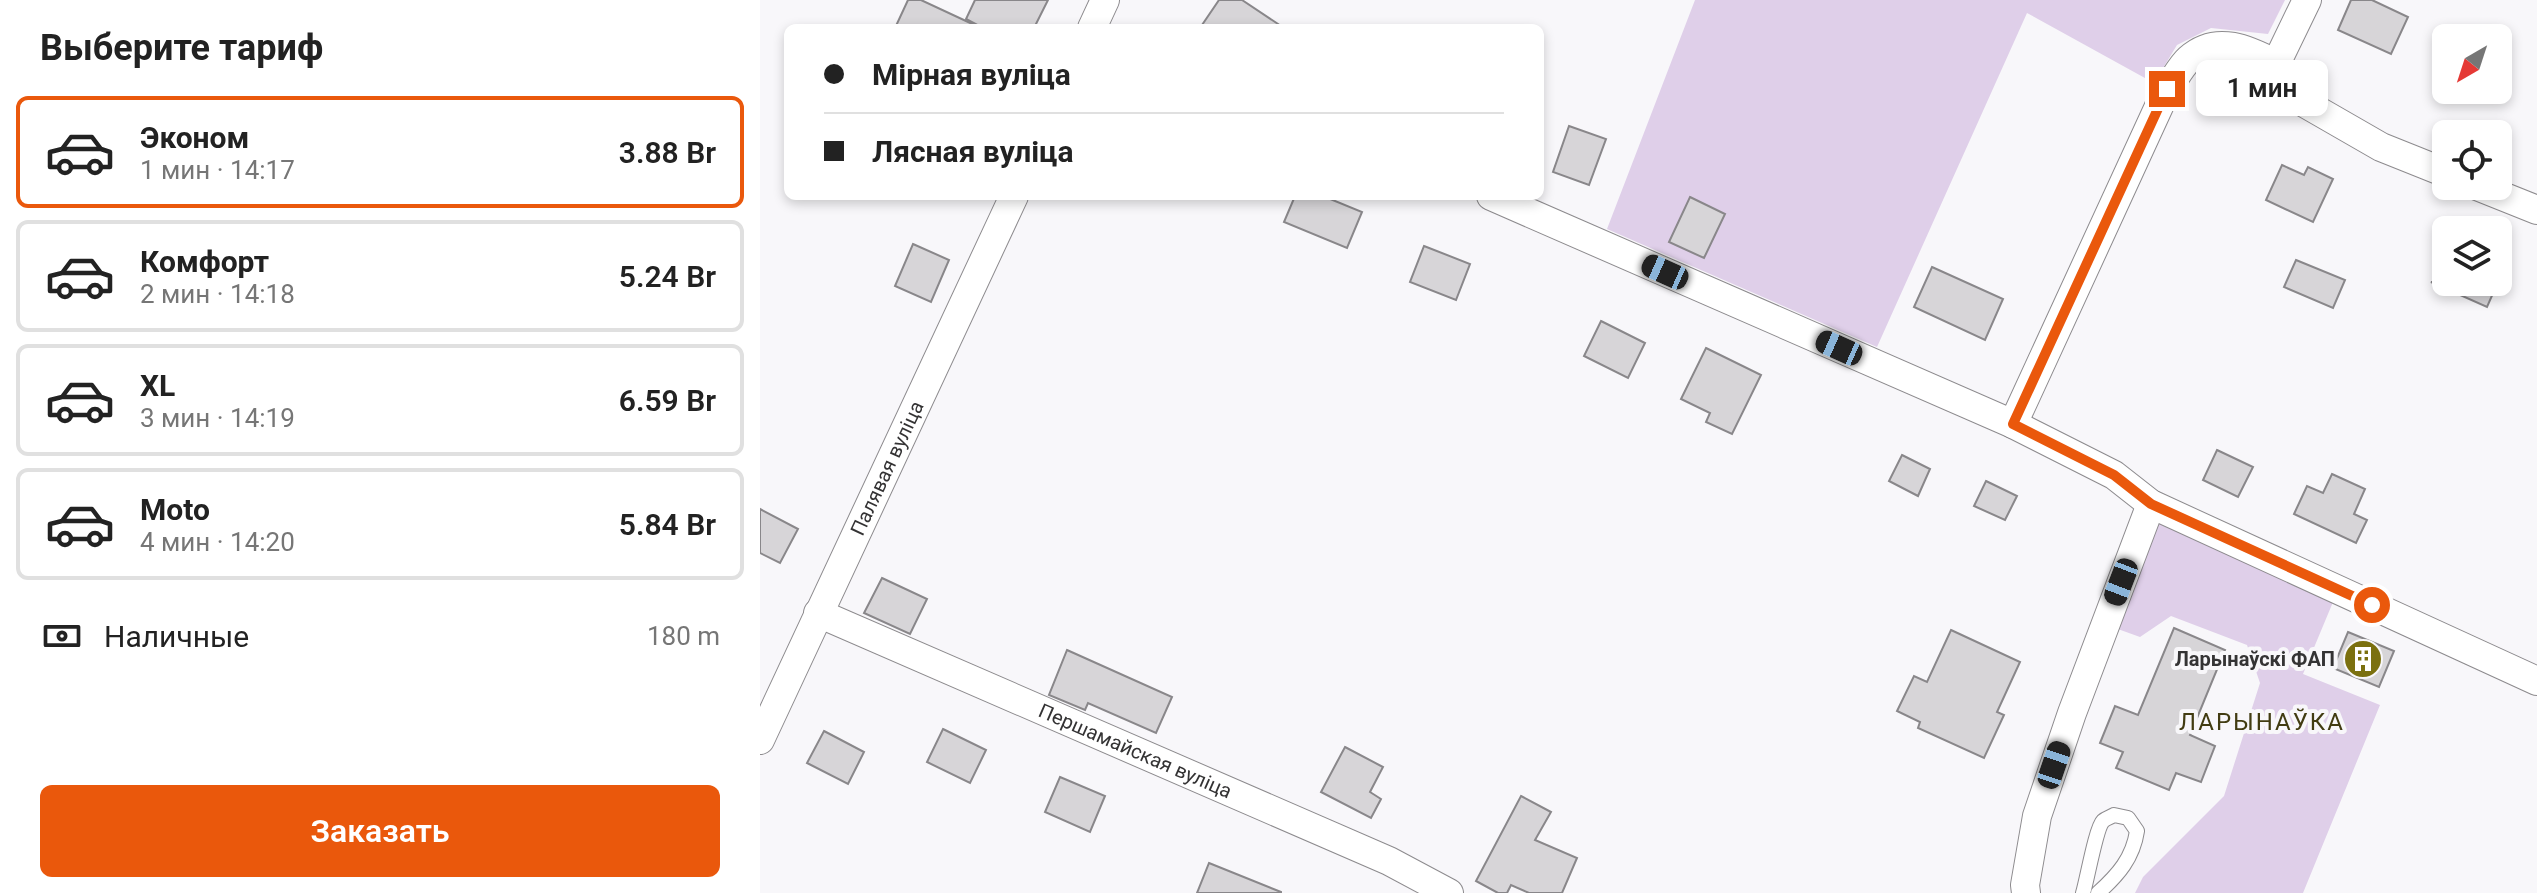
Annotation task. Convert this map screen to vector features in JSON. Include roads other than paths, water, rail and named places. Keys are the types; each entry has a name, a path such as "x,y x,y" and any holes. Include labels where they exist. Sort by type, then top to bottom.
{"street":[{"path":"2276,64 2307,0"},
{"path":"2013,424 2167,89 2190,58 2218,44 2250,51 2276,64 2283,81 2301,101 2381,147 2432,167"},
{"name":"Палявая вуліца","path":"760,740 1012,200"},
{"path":"1500,200 2013,424 2114,475 2151,504 2537,681"},
{"path":"2512,200 2537,210"},
{"path":"2026,893 2037,816 2072,713 2151,504"},
{"name":"Першамайская вуліца","path":"818,613 1389,861 1449,893"}],"lane":[{"path":"2083,893 2102,822 2114,815 2128,818 2137,831 2135,848 2119,874 2098,893"}],"place":[{"name":"Ларынаўскі ФАП","path":"2363,659"}],"district":[{"name":"ЛАРЫНАЎКА","path":"2262,722"}]}
